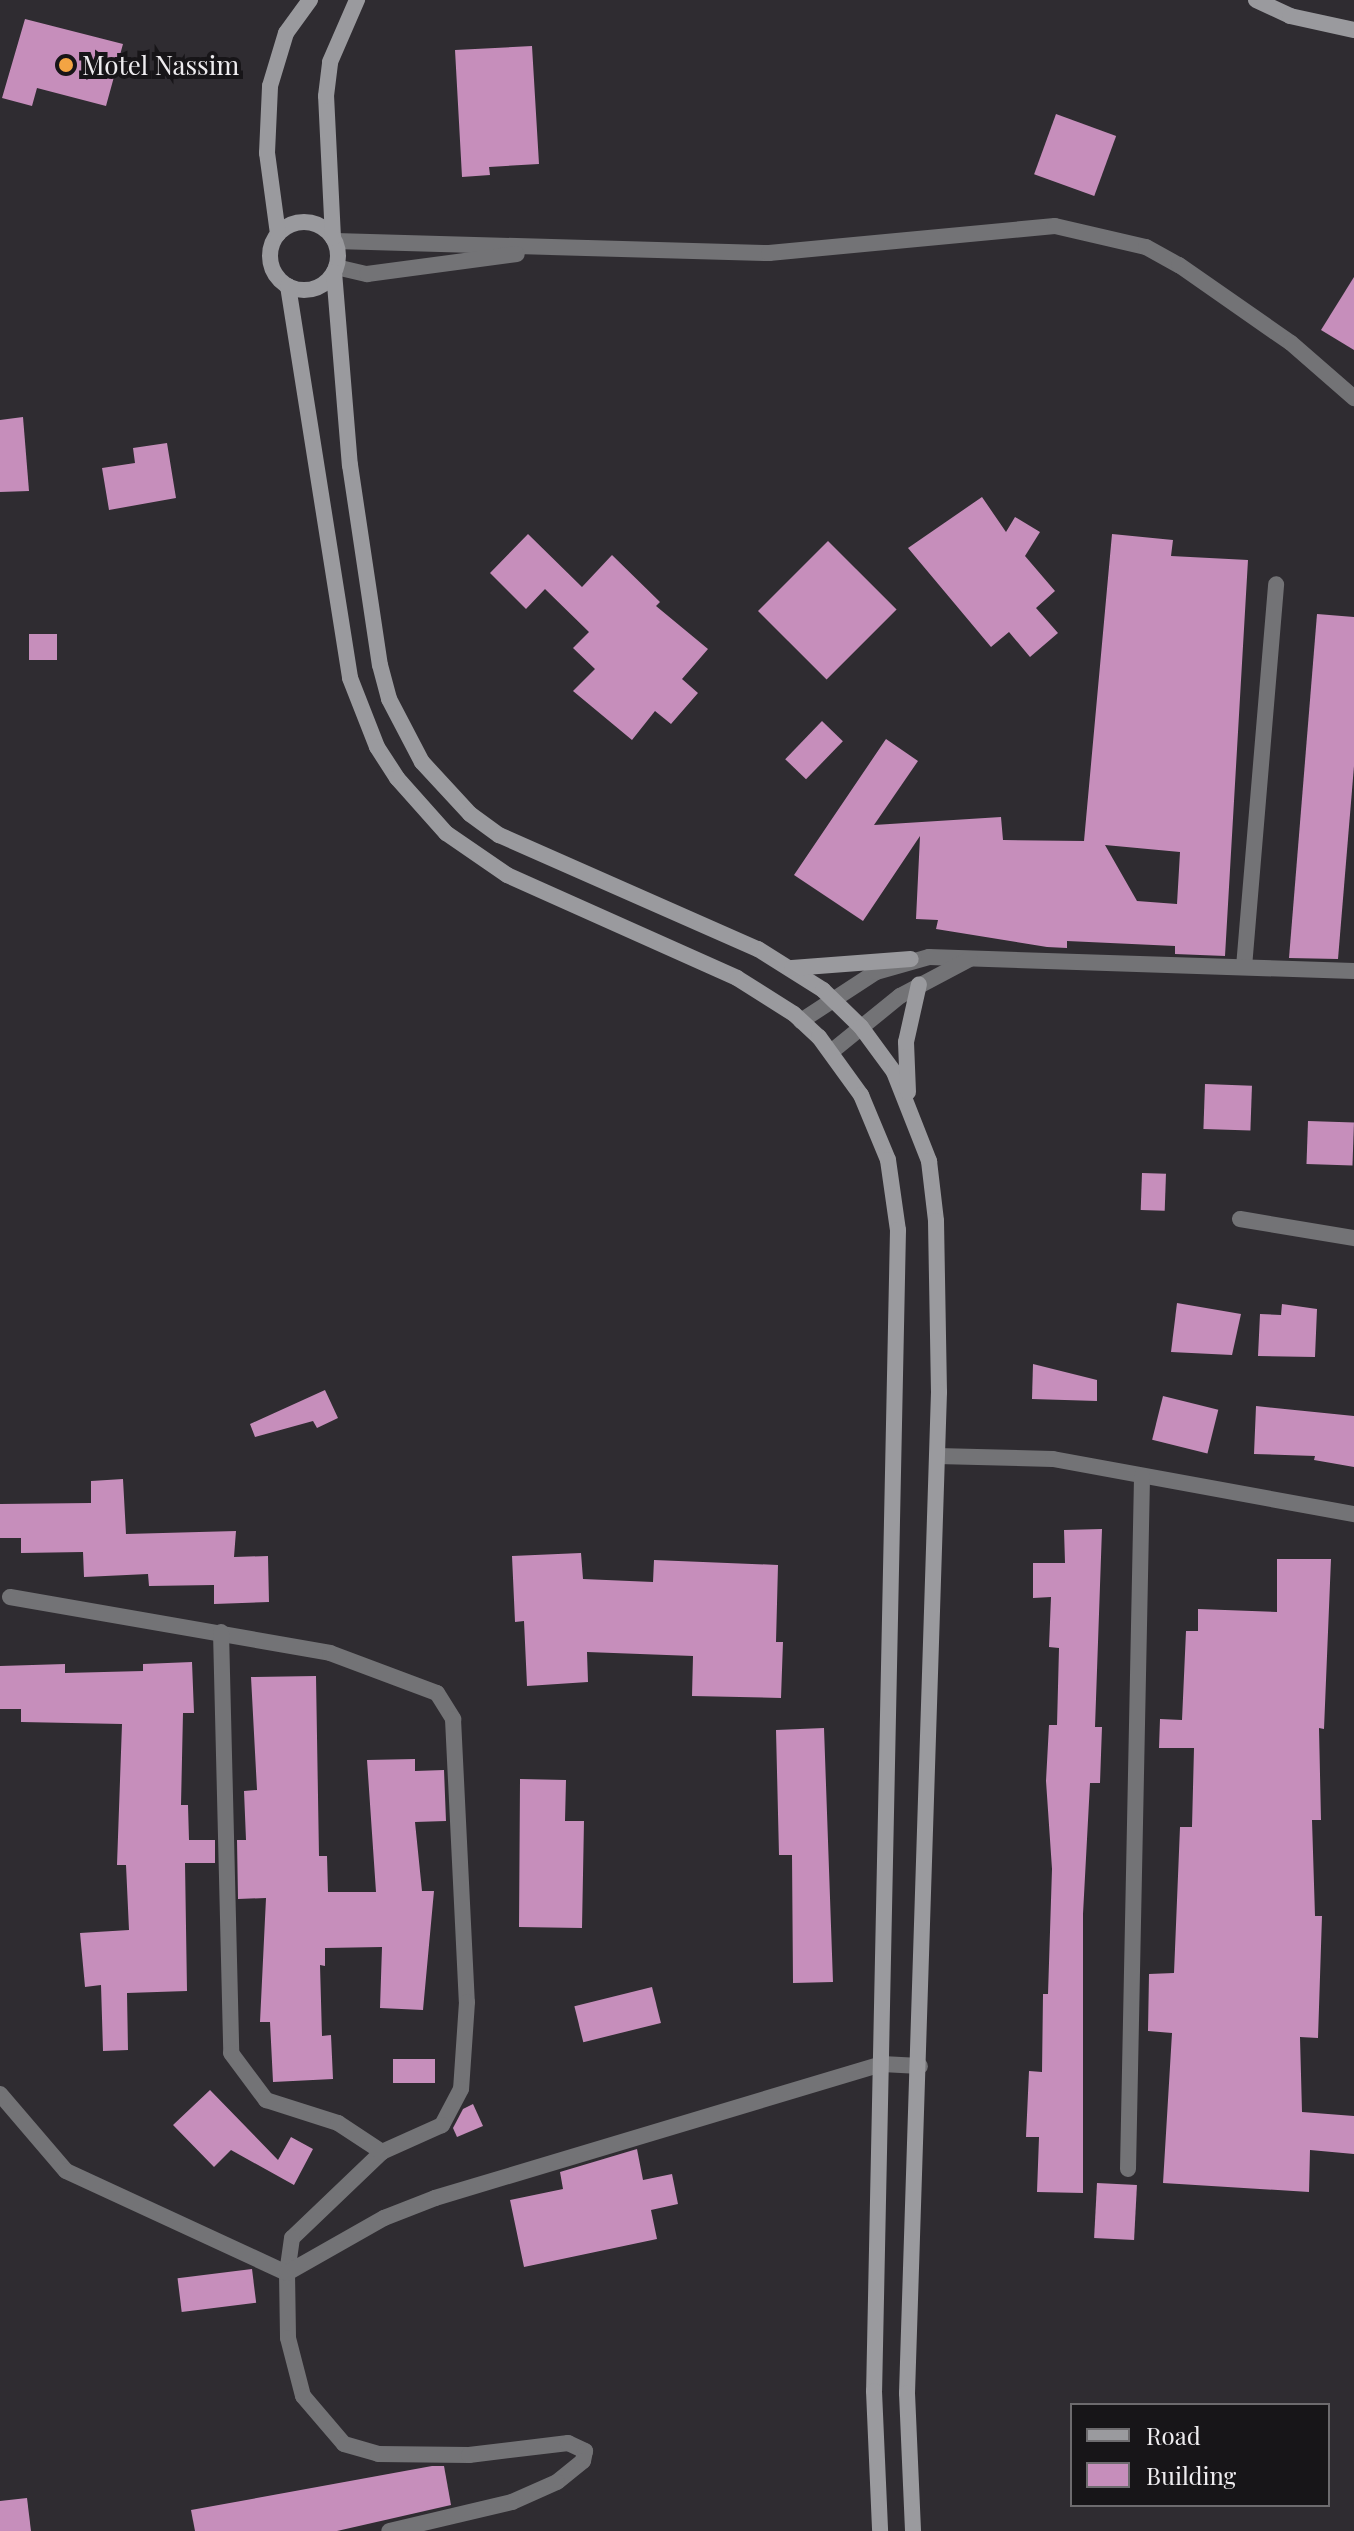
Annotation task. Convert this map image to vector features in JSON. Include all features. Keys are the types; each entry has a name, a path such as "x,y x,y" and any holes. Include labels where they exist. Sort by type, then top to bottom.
{"main road":[{"path":"310,0 286,33 270,86 267,153 278,234 271,262 288,286 350,678 362,713 397,778 446,833 507,875 737,978 801,1021 831,1052 877,1127 891,1172 898,1230 874,2391 880,2531"},
{"path":"357,0 330,62 326,96 335,270 350,465 380,665 399,720 422,762 470,814 530,852 792,968 833,999 861,1027 909,1101 929,1161 936,1221 937,1456 920,2066 907,2393 913,2531"},
{"path":"1256,0 1290,16 1354,30"},
{"path":"278,234 307,222 334,240"},
{"path":"288,286 318,287 335,270"},
{"path":"792,968 911,959"},
{"path":"909,1101 906,1042 919,984"}],"street":[{"path":"334,240 769,253 1055,226 1146,247 1179,265 1280,334 1354,398"},
{"path":"335,270 378,273 542,248"},
{"path":"1244,967 1276,584"},
{"path":"801,1021 876,972 911,959 975,956 1354,971"},
{"path":"831,1052 919,984 975,956"},
{"path":"1240,1219 1354,1238"},
{"path":"937,1456 1053,1459 1354,1514"},
{"path":"1128,2169 1142,1476"},
{"path":"10,1597 330,1653 437,1693 453,1719 467,2002 461,2089 442,2125 382,2152 292,2238 287,2273 288,2338 303,2396 344,2444 378,2454 469,2455 568,2443 585,2451 583,2461 557,2482 512,2502 389,2531"},
{"path":"221,1632 231,2053 266,2100 338,2123 382,2152"},
{"path":"287,2273 384,2218 435,2198 882,2064 920,2066"},
{"path":"0,2094 66,2171 287,2273"}],"building":[{"path":"25,19 123,44 106,106 37,88 32,106 2,98"},
{"path":"532,46 539,164 489,167 490,175 462,177 455,50"},
{"path":"1056,114 1116,136 1094,196 1034,174"},
{"path":"1354,277 1354,350 1321,330"},
{"path":"23,417 29,491 0,492 0,420"},
{"path":"167,443 176,498 109,510 102,468 135,463 133,448"},
{"path":"982,497 1006,532 1015,517 1040,532 1025,556 1055,591 1036,608 1058,633 1030,657 1009,632 991,647 908,548"},
{"path":"528,534 582,587 612,555 660,602 656,606 708,649 682,679 698,693 671,724 655,711 632,740 573,691 595,669 573,648 589,632 545,589 526,609 490,573"},
{"path":"1112,534 1173,540 1171,556 1248,560 1225,956 1175,954 1175,946 1067,941 1067,948 1047,947 936,929 938,920 916,919 920,836 863,921 794,875 886,739 918,761 874,825 1001,817 1003,840 1084,841","holes":["1105,845 1180,852 1177,904 1137,901"]},
{"path":"828,541 897,610 827,680 758,611"},
{"path":"1317,614 1354,617 1354,766 1338,959 1289,958"},
{"path":"29,634 57,634 57,660 29,660"},
{"path":"822,721 843,741 806,779 785,759"},
{"path":"1205,1084 1252,1086 1250,1131 1203,1129"},
{"path":"1308,1121 1354,1123 1352,1166 1306,1164"},
{"path":"1142,1173 1166,1174 1165,1211 1141,1210"},
{"path":"1177,1303 1241,1314 1232,1355 1171,1352"},
{"path":"1282,1304 1317,1309 1315,1357 1258,1356 1260,1314 1281,1315"},
{"path":"1033,1364 1097,1380 1097,1401 1032,1399"},
{"path":"325,1390 338,1418 317,1428 313,1421 255,1437 250,1424"},
{"path":"1163,1396 1218,1410 1207,1453 1152,1440"},
{"path":"1256,1406 1354,1416 1354,1467 1314,1460 1315,1456 1254,1454"},
{"path":"123,1479 126,1534 236,1531 234,1557 268,1556 269,1602 214,1604 214,1585 149,1586 148,1574 84,1577 83,1552 21,1553 21,1538 0,1538 0,1504 91,1503 91,1481"},
{"path":"1102,1529 1095,1727 1102,1727 1100,1783 1090,1783 1083,1914 1083,2193 1037,2192 1039,2137 1026,2137 1029,2071 1042,2072 1043,1994 1048,1994 1052,1869 1046,1781 1049,1725 1057,1725 1059,1648 1049,1647 1051,1597 1033,1598 1033,1563 1065,1563 1064,1530"},
{"path":"581,1553 583,1579 653,1582 654,1560 778,1565 776,1642 783,1642 781,1698 692,1696 693,1656 587,1652 588,1682 527,1686 524,1621 515,1622 512,1556"},
{"path":"1277,1559 1331,1559 1324,1729 1319,1728 1321,1820 1312,1820 1315,1916 1322,1916 1318,2038 1300,2037 1302,2112 1354,2116 1354,2154 1310,2150 1309,2192 1163,2183 1172,2033 1148,2031 1149,1974 1174,1973 1180,1827 1192,1827 1194,1748 1159,1748 1160,1719 1182,1720 1186,1631 1198,1631 1198,1609 1277,1612"},
{"path":"192,1662 194,1713 183,1713 181,1805 188,1805 189,1840 215,1840 215,1863 185,1863 187,1991 127,1993 128,2050 103,2051 101,1985 85,1987 80,1933 129,1930 126,1865 117,1865 122,1724 21,1722 21,1709 0,1709 0,1666 65,1664 65,1673 143,1671 143,1664"},
{"path":"316,1676 319,1856 327,1856 328,1892 376,1892 367,1760 415,1759 415,1771 444,1770 446,1821 415,1822 422,1891 434,1891 423,2010 380,2008 382,1947 325,1948 325,1966 320,1965 322,2036 331,2035 333,2079 273,2082 270,2022 260,2022 266,1898 238,1899 237,1840 246,1840 244,1791 257,1790 251,1677"},
{"path":"824,1728 833,1982 793,1983 792,1855 779,1855 776,1730"},
{"path":"520,1779 566,1780 565,1821 584,1821 582,1928 519,1927"},
{"path":"652,1987 661,2023 583,2042 574,2006"},
{"path":"393,2059 435,2059 435,2083 393,2083"},
{"path":"210,2090 278,2160 291,2137 313,2149 294,2185 231,2150 214,2167 173,2125"},
{"path":"473,2104 483,2126 457,2137 453,2128 463,2109"},
{"path":"637,2149 643,2180 672,2174 678,2204 651,2210 657,2239 524,2267 510,2200 563,2189 560,2172"},
{"path":"1097,2183 1137,2185 1134,2240 1094,2238"},
{"path":"252,2269 256,2303 182,2312 178,2278"},
{"path":"444,2466 451,2505 337,2531 195,2531 191,2510"},
{"path":"27,2498 31,2531 0,2531 0,2501"}],"place":[{"name":"Motel Nassim","path":"66,65"}]}
